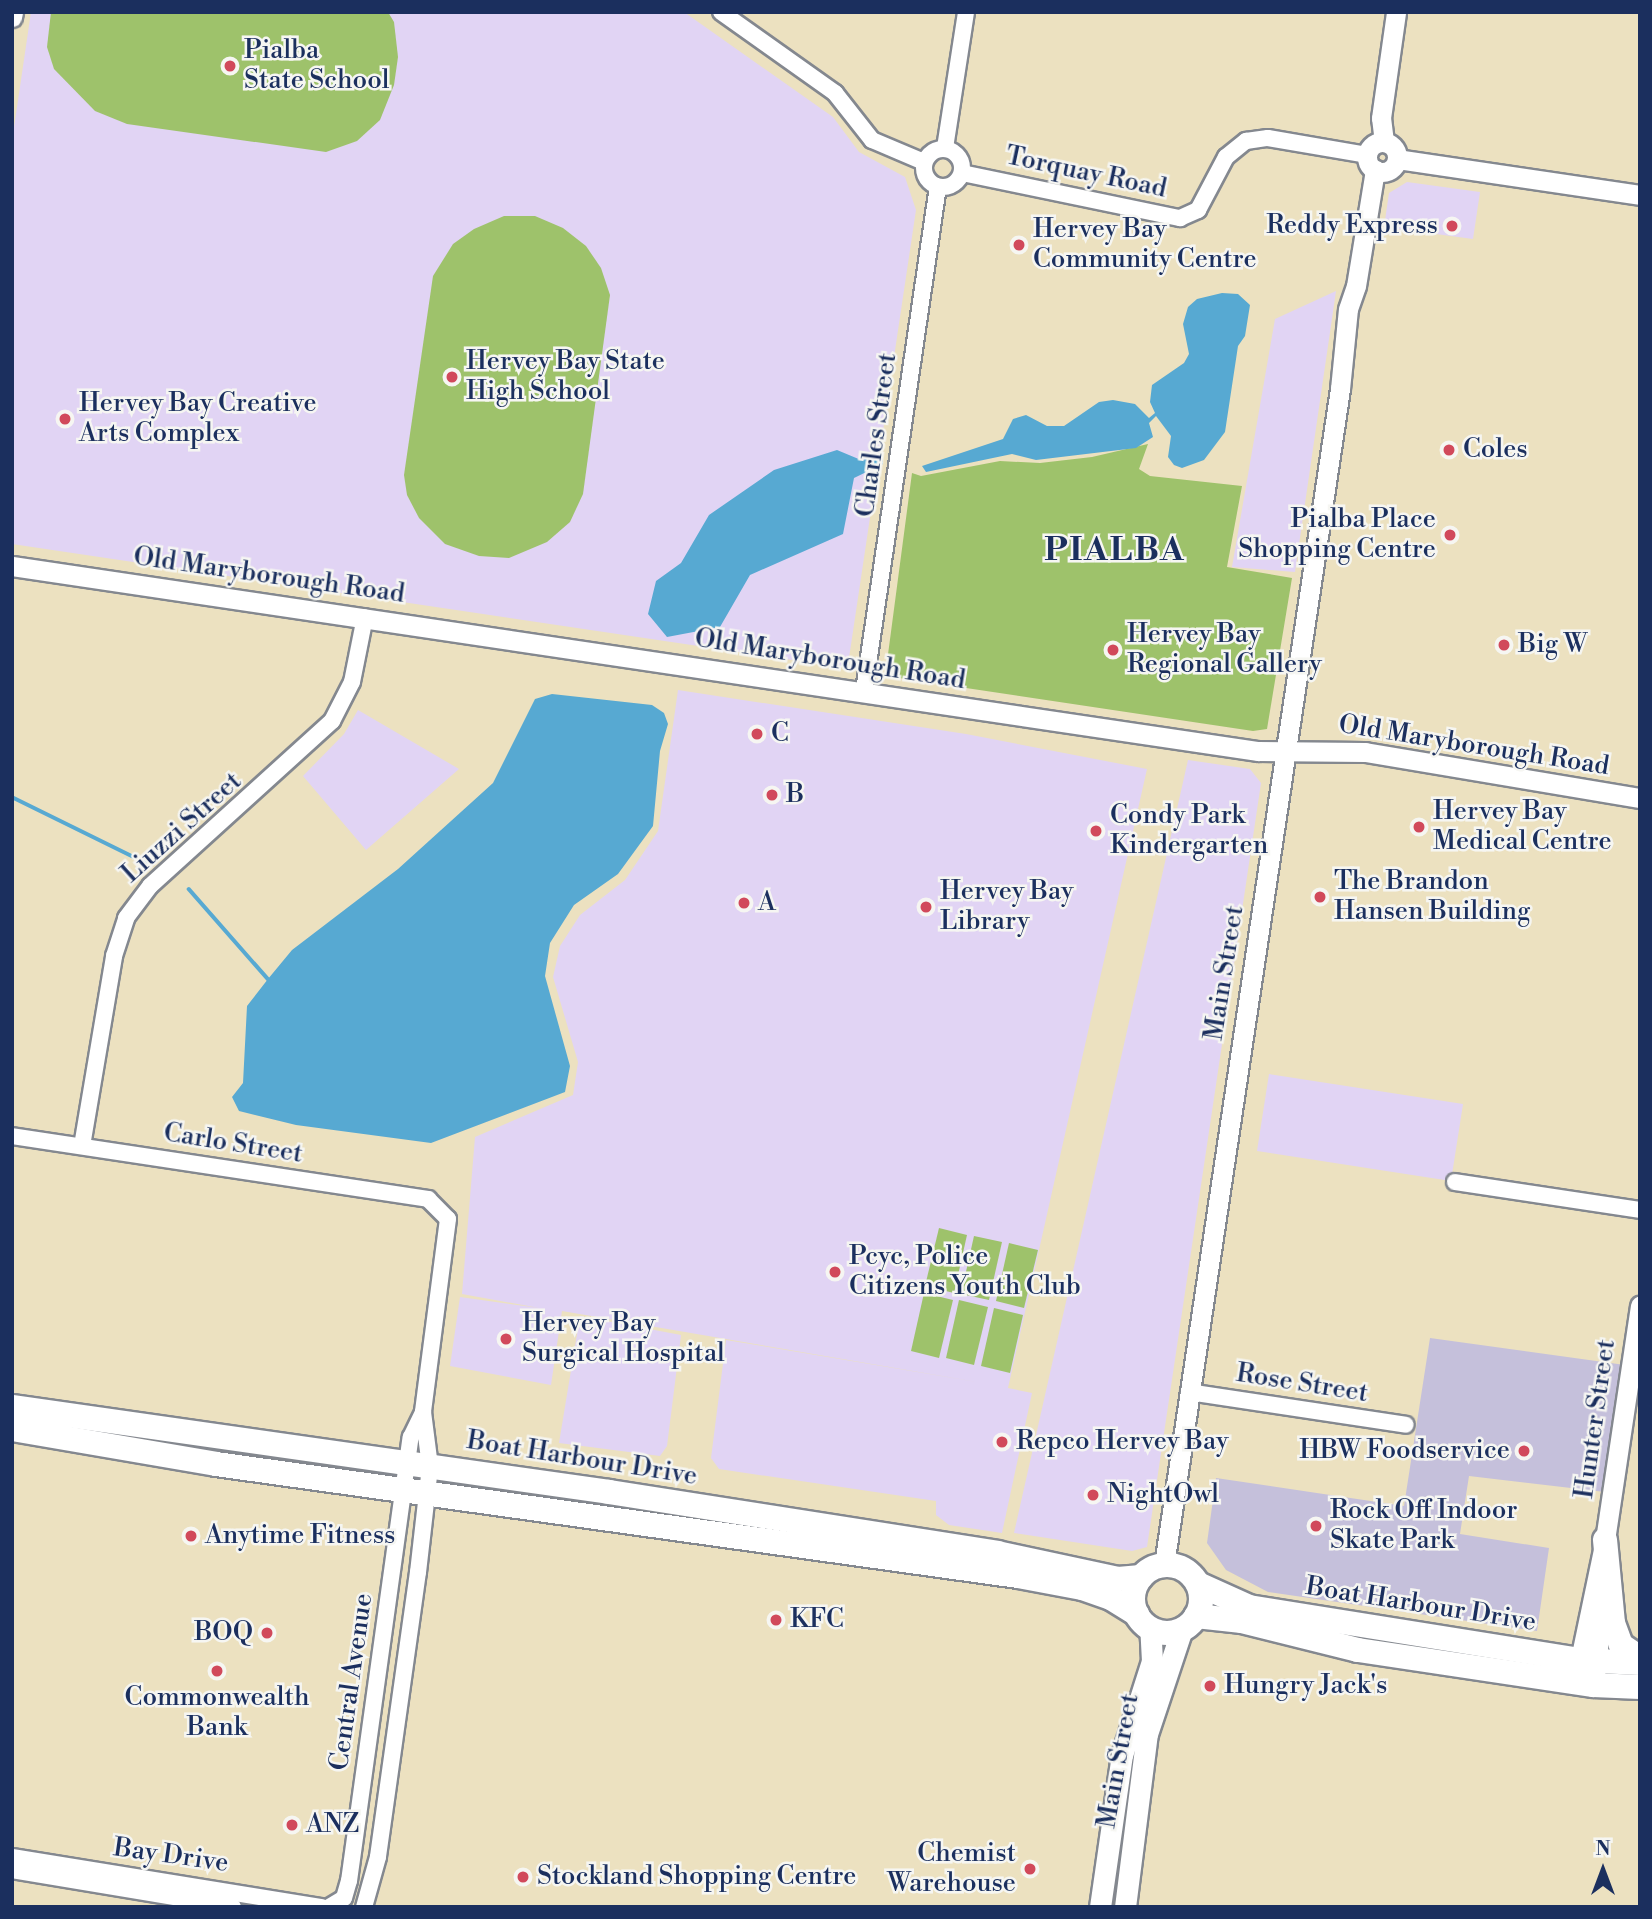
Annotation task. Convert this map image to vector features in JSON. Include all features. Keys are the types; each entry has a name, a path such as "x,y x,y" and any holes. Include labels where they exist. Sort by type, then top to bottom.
{"main road":[{"name":"Boat Harbour Drive","path":"12,1407 729,1534 1042,1580 1111,1598 1143,1621"},
{"name":"Boat Harbour Drive","path":"12,1429 216,1464 419,1477 636,1497 997,1553 1118,1579 1141,1577"},
{"path":"636,1497 664,1511 712,1519 729,1534"},
{"path":"1605,1540 1613,1623 1621,1645 1640,1660"},
{"path":"1164,1565 1184,1570 1198,1584 1200,1606 1189,1623 1143,1621 1133,1595 1141,1577 1164,1565"},
{"name":"Boat Harbour Drive","path":"1198,1584 1250,1607 1586,1672 1640,1687"},
{"name":"Main Street","path":"1100,1907 1122,1755 1152,1661 1143,1621"},
{"name":"Boat Harbour Drive","path":"1189,1623 1242,1621 1358,1650 1586,1672 1640,1660"},
{"name":"Main Street","path":"1125,1907 1147,1734 1189,1623"}],"street":[{"path":"721,12 835,93 872,140 924,162"},
{"path":"945,148 966,12"},
{"path":"1384,142 1381,118 1396,12"},
{"name":"Torquay Road","path":"962,173 1180,218 1204,203 1226,158 1246,141 1268,138 1371,162"},
{"path":"1384,142 1394,148 1397,159"},
{"path":"1384,142 1371,147 1371,162 1387,171 1397,159"},
{"path":"945,148 957,154 962,173 954,184 938,186 925,175 924,162 932,151 945,148"},
{"path":"1397,159 1640,195"},
{"name":"Main Street","path":"1164,1565 1340,389 1348,309 1355,290 1371,162"},
{"name":"Charles Street","path":"864,691 938,186"},
{"name":"Old Maryborough Road","path":"12,566 1258,751 1365,752 1640,798"},
{"name":"Liuzzi Street","path":"82,1146 114,956 126,918 150,886 332,721 352,682 365,617"},
{"name":"Carlo Street","path":"12,1136 428,1199 444,1210 449,1233 423,1412 419,1477"},
{"path":"1455,1182 1640,1210"},
{"name":"Hunter Street","path":"1586,1672 1640,1306"},
{"name":"Rose Street","path":"1189,1392 1406,1425"},
{"name":"Central Avenue","path":"330,1906 347,1891 372,1701 419,1477"},
{"name":"Central Avenue","path":"364,1907 378,1857 419,1477"},
{"name":"Bay Drive","path":"12,1857 170,1895 330,1906"},
{"name":"Bay Drive","path":"12,1870 233,1907"}],"shaded area":[{"name":"Hervey Bay State High School","path":"31,12 684,12 833,117 859,152 905,177 916,210 849,658 840,667 12,544 12,141"},
{"path":"1407,182 1480,192 1473,239 1384,227 1389,193"},
{"path":"1336,291 1295,572 1232,567 1275,319"},
{"path":"678,690 966,734 1147,769 1008,1388 1032,1393 1002,1533 949,1525 936,1515 936,1501 719,1469 711,1458 726,1340 983,1383 562,1311 551,1385 450,1366 460,1297 539,1308 462,1294 475,1137 573,1095 578,1062 553,977 560,946 580,915 625,880 658,831"},
{"path":"358,710 459,769 366,850 303,776 344,734"},
{"path":"1188,760 1250,769 1261,783 1147,1547 1132,1551 1014,1533"},
{"path":"1269,1074 1463,1104 1451,1181 1257,1151"},
{"path":"580,1316 681,1335 667,1446 660,1456 559,1443"},
{"path":"1430,1338 1625,1365 1605,1492 1469,1476 1460,1534 1549,1548 1537,1631 1268,1592 1226,1570 1207,1543 1216,1478 1404,1506"}],"green space":[{"name":"Pialba State School","path":"51,12 388,12 394,22 398,57 394,85 380,120 357,141 326,152 127,124 95,111 54,69 47,47"},
{"path":"504,216 535,216 563,228 586,246 601,268 610,295 583,494 570,522 547,542 509,558 479,556 445,544 419,518 407,495 404,475 433,276 453,244 474,229"},
{"path":"1148,444 1139,469 1150,476 1242,486 1227,567 1292,578 1267,729 1253,731 899,678 887,662 912,473 921,476 1000,461 1040,463 1092,457"},
{"path":"939,1228 967,1235 954,1293 925,1286"},
{"path":"974,1236 1002,1242 989,1300 961,1294"},
{"path":"1009,1243 1038,1250 1024,1308 996,1301"},
{"path":"924,1293 953,1300 939,1358 911,1351"},
{"path":"959,1300 988,1307 974,1365 946,1358"},
{"path":"994,1308 1023,1315 1010,1373 981,1366"}],"water":[{"path":"1222,293 1238,294 1250,305 1245,336 1238,346 1225,432 1204,460 1182,468 1174,465 1168,457 1171,436 1156,416 1149,423 1153,437 1136,448 1036,460 1012,454 926,472 922,466 1003,439 1013,419 1026,415 1047,426 1064,426 1099,402 1113,400 1135,404 1149,418 1155,413 1150,402 1152,385 1184,363 1189,354 1183,324 1188,307 1197,299"},
{"path":"837,450 861,460 882,457 883,464 854,478 843,534 750,575 720,627 667,637 648,614 656,581 681,563 709,515 774,470"},
{"path":"552,694 652,705 664,713 668,724 660,751 653,826 618,874 574,905 550,943 545,976 570,1066 565,1092 431,1143 296,1125 239,1111 232,1097 243,1083 247,1006 292,950 398,869 493,783 535,699"}],"waterway":[{"path":"12,797 146,863"},
{"path":"189,889 268,979"}],"place":[{"name":"Pialba State School","path":"230,66"},
{"name":"Reddy Express","path":"1452,226"},
{"name":"Hervey Bay Community Centre","path":"1019,245"},
{"name":"Hervey Bay State High School","path":"452,377"},
{"name":"Hervey Bay Creative Arts Complex","path":"65,419"},
{"name":"Coles","path":"1449,450"},
{"name":"Pialba Place Shopping Centre","path":"1450,535"},
{"name":"Big W","path":"1504,645"},
{"name":"Hervey Bay Regional Gallery","path":"1113,650"},
{"name":"C","path":"757,734"},
{"name":"B","path":"772,795"},
{"name":"Hervey Bay Medical Centre","path":"1419,827"},
{"name":"Condy Park Kindergarten","path":"1096,831"},
{"name":"The Brandon Hansen Building","path":"1320,897"},
{"name":"A","path":"744,903"},
{"name":"Hervey Bay Library","path":"926,907"},
{"name":"Pcyc, Police Citizens Youth Club","path":"835,1272"},
{"name":"Hervey Bay Surgical Hospital","path":"506,1339"},
{"name":"Repco Hervey Bay","path":"1002,1442"},
{"name":"HBW Foodservice","path":"1524,1451"},
{"name":"NightOwl","path":"1093,1495"},
{"name":"Rock Off Indoor Skate Park","path":"1316,1526"},
{"name":"Anytime Fitness","path":"191,1536"},
{"name":"KFC","path":"776,1620"},
{"name":"BOQ","path":"267,1633"},
{"name":"Commonwealth Bank","path":"217,1671"},
{"name":"Hungry Jack's","path":"1210,1686"},
{"name":"ANZ","path":"292,1825"},
{"name":"Chemist Warehouse","path":"1030,1869"},
{"name":"Stockland Shopping Centre","path":"523,1877"}],"district":[{"name":"PIALBA","path":"1115,551"}]}
